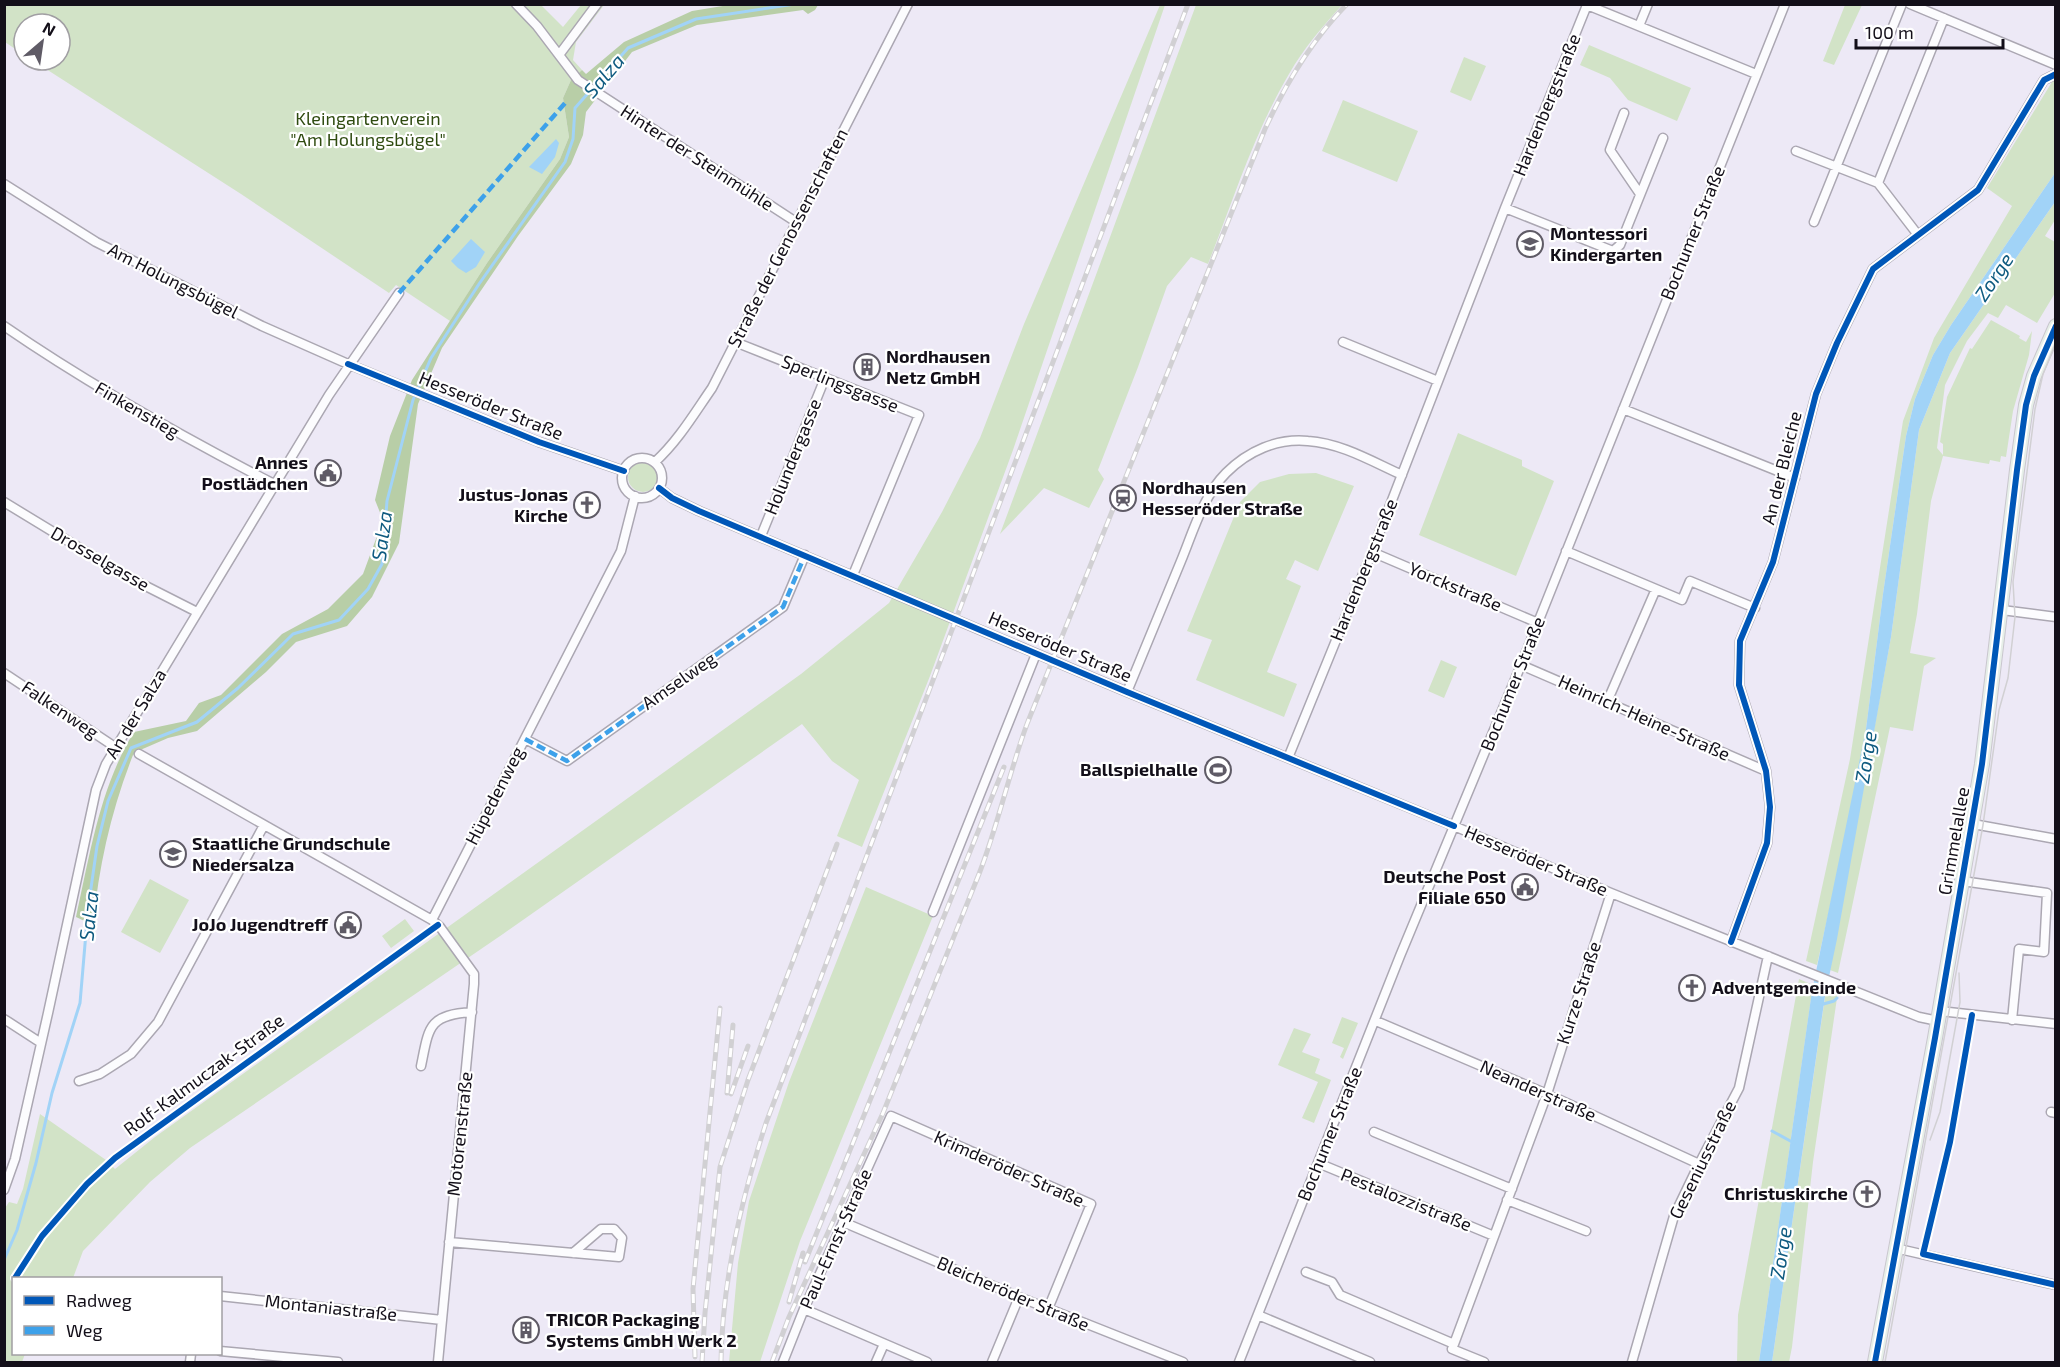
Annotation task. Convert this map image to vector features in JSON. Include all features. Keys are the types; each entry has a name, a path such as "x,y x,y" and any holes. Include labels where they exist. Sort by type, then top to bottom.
{"main road":[{"name":"Grimmelallee","path":"1875,1362 1983,761 2026,405 2034,376 2055,326"}],"street":[{"path":"516,4 537,26 559,55 597,4"},
{"name":"Straße der Genossenschaften","path":"655,462 668,450 712,388 908,4"},
{"name":"Hardenbergstraße","path":"1288,758 1372,552 1505,208 1587,4 1756,74"},
{"path":"1639,26 1648,4"},
{"name":"Bochumer Straße","path":"1239,1362 1785,4"},
{"path":"1814,222 1902,4"},
{"path":"1910,4 2055,65"},
{"path":"1878,183 1944,18"},
{"name":"Hinter der Steinmühle","path":"559,55 578,80 585,85 796,222"},
{"name":"An der Bleiche","path":"1731,942 1767,843 1770,807 1766,771 1739,685 1740,641 1773,562 1816,394 1837,343 1873,269 1978,190 2044,80 2055,74"},
{"path":"1624,113 1610,150 1640,194"},
{"path":"1505,208 1613,251 1620,245 1664,138"},
{"path":"1796,151 1878,183 1918,235"},
{"name":"Am Holungsbügel","path":"4,184 96,242 261,326 348,364"},
{"name":"An der Salza","path":"4,1190 15,1160 96,790 106,764 348,364 399,293"},
{"name":"Finkenstieg","path":"4,326 98,388 182,437 274,484"},
{"name":"Sperlingsgasse","path":"735,342 919,416 853,575"},
{"path":"1343,342 1438,381"},
{"name":"Hesseröder Straße","path":"348,364 539,442 624,471"},
{"name":"Holundergasse","path":"761,536 825,378"},
{"path":"1623,409 1794,478"},
{"path":"1127,692 1203,507 1224,474 1238,462 1253,452 1273,444 1309,441 1343,449 1402,475"},
{"path":"648,459 655,462 662,474 659,488 645,498 628,492 624,486 624,471 631,462 648,459"},
{"name":"Hesseröder Straße","path":"659,488 672,498 699,511 1036,654 1611,893 1918,1017 1939,1016 2055,1024"},
{"name":"Hüpedenweg","path":"432,920 621,551 635,496"},
{"name":"Drosselgasse","path":"4,502 124,575 197,612"},
{"path":"1566,551 1682,600 1690,580 1755,608"},
{"name":"Yorckstraße","path":"1372,552 1538,623"},
{"name":"Amselweg","path":"525,739 567,761 783,607 805,555"},
{"path":"1607,702 1656,589"},
{"path":"2002,610 2055,617"},
{"name":"Hesseröder Straße","path":"933,912 1036,654"},
{"name":"Heinrich-Heine-Straße","path":"1521,665 1766,771"},
{"name":"Falkenweg","path":"4,673 115,747"},
{"path":"139,754 432,920"},
{"name":"Grimmelallee","path":"1973,824 2055,839"},
{"path":"79,1081 100,1074 131,1054 158,1022 264,825"},
{"path":"1962,880 2047,893 2044,952 2019,950 2012,1020"},
{"name":"Kurze Straße","path":"1547,1094 1611,893"},
{"name":"Motorenstraße","path":"432,920 440,927 474,974 438,1362"},
{"name":"Geseniusstraße","path":"1632,1362 1674,1216 1739,1088 1768,956"},
{"path":"421,1066 426,1040 436,1022 449,1014 472,1012"},
{"path":"4,1019 40,1043"},
{"name":"Neanderstraße","path":"1376,1021 1547,1094 1699,1164"},
{"name":"Pestalozzistraße","path":"1454,1344 1547,1094"},
{"name":"Paul-Ernst-Straße","path":"783,1362 804,1309 891,1116"},
{"name":"Krimderöder Straße","path":"891,1116 1091,1203 1048,1309"},
{"path":"1374,1132 1512,1189"},
{"name":"Pestalozzistraße","path":"1318,1163 1494,1236"},
{"path":"1507,1200 1586,1231"},
{"name":"Bleicheröder Straße","path":"843,1222 1048,1309 1183,1362"},
{"path":"449,1242 573,1253 619,1257 622,1238 614,1229 601,1229 573,1253"},
{"path":"1895,1248 2055,1285"},
{"path":"1306,1272 1332,1282 1340,1295 1454,1344 1452,1349 1484,1362"},
{"name":"Montaniastraße","path":"222,1296 442,1320"},
{"path":"992,1362 1019,1297"},
{"path":"804,1309 927,1362"},
{"path":"1258,1315 1370,1362"},
{"path":"876,1362 884,1344"},
{"path":"222,1351 338,1362"}],"green space":[{"name":"Kleingartenverein \"Am Holungsbügel\"","path":"540,4 563,27 581,5 604,5 576,42 573,60 582,70 571,80 563,98 569,137 560,159 487,263 450,321 396,285 389,293 241,194 51,72 72,72 72,12 12,12 12,47 5,42 4,5"},
{"path":"735,4 818,5 808,14 803,10 697,25 632,52 586,112 583,135 571,164 518,236 442,348 418,404 399,543 372,597 347,626 296,642 266,672 197,731 168,738 133,755 107,838 93,925 76,917 104,798 122,753 134,732 186,721 199,703 221,695 282,634 328,609 363,574 383,520 375,500 390,436 412,380 487,263 560,159 569,137 563,98 571,80 582,70 586,74 624,42 692,11"},
{"path":"1160,5 1165,5 1013,450 930,676 862,847 837,836 859,780 832,761 802,724 503,934 190,1148 150,1182 83,1251 73,1277 12,1277 12,1355 25,1355 22,1362 5,1362 5,1208 9,1202 17,1204 23,1189 40,1114 106,1160 115,1169 155,1137 801,674 889,603 942,512 980,438 1024,324"},
{"path":"1196,5 1342,5 1301,56 1276,97 1255,143 1208,264 1191,257 1167,286 1098,470 1104,479 1089,508 1044,488 1000,534"},
{"path":"1845,5 1862,5 1834,65 1823,61"},
{"path":"1589,45 1691,88 1677,121 1628,100 1610,78 1580,65"},
{"path":"1464,57 1486,66 1471,101 1450,92"},
{"path":"2055,77 2055,173 1951,325 1933,355 1915,399 1906,436 1866,729 1850,816 1817,965 1806,961 1850,759 1903,421 1934,338 2012,206 1987,188"},
{"path":"1343,100 1418,131 1397,182 1322,151"},
{"path":"2055,202 2055,220 2045,236 2055,242 2055,293 2037,323 2006,305 1998,318 1988,313 1967,341 1945,385 1937,448 1943,455 1943,444 1940,442 1947,397 1970,348 1972,349 1991,320 2020,336 2019,338 2026,342 2032,331 2029,355 2013,411 2006,457 2001,456 2000,462 1990,460 1989,464 1943,456 1931,501 1910,653 1936,658 1924,666 1913,731 1890,727 1838,973 1830,970 1891,637 1919,430 1950,353"},
{"path":"1458,433 1522,460 1522,466 1554,481 1516,576 1419,535"},
{"path":"643,462 649,463 657,471 657,483 649,491 643,492 637,491 629,483 628,477 629,471 637,463"},
{"path":"1316,473 1354,486 1318,571 1295,560 1286,579 1301,586 1267,672 1297,684 1284,717 1196,680 1212,640 1187,631 1240,502 1260,482 1289,474"},
{"path":"1441,660 1457,667 1444,698 1428,691"},
{"path":"150,879 189,900 160,953 121,932"},
{"path":"866,887 933,916 800,1241 760,1362 729,1362 738,1263 749,1201 789,1082"},
{"path":"405,919 414,931 391,948 382,936"},
{"path":"1799,979 1813,985 1759,1362 1737,1362 1738,1315"},
{"path":"1826,990 1837,994 1837,998 1813,1162 1792,1347 1789,1362 1772,1362"},
{"path":"1342,1017 1358,1023 1343,1059 1340,1057 1344,1048 1332,1043"},
{"path":"1294,1028 1311,1034 1302,1052 1320,1059 1315,1073 1331,1080 1314,1123 1302,1118 1318,1082 1278,1065"}],"water":[{"path":"556,139 559,143 555,157 542,174 529,167"},
{"name":"Zorge","path":"2055,173 2055,202 1950,353 1919,430 1891,637 1825,996 1772,1362 1759,1362 1812,991 1866,729 1906,436 1915,399 1933,355 1951,325"},
{"path":"471,239 485,252 476,267 466,273 451,261"}],"waterway":[{"name":"Salza","path":"4,1260 17,1230 36,1163 52,1093 80,1003 88,909 97,846 108,801 131,748 197,722 238,688 293,634 339,620 368,589 382,564 387,501 413,400 431,358 479,284 565,162 573,139 575,108 628,48 696,19 795,4"},
{"path":"1820,1005 1837,998"},
{"path":"1772,1131 1794,1143"}],"tram line":[{"path":"1885,1362 1983,825 1999,710 2008,678 2015,617 2013,582 2035,409 2043,374 2056,342"},
{"path":"1930,1140 1940,1112 1960,1002 1959,973"}],"railway":[{"path":"721,1362 725,1301 734,1241 766,1123 1188,4"},
{"path":"772,1362 789,1317 883,1113 979,874 1027,724 1265,129 1300,63 1347,4"},
{"path":"805,1262 1004,767"},
{"path":"702,1362 720,1167 748,1080 837,844"},
{"path":"695,1357 693,1289 720,1008"},
{"path":"727,1093 733,1025"},
{"path":"731,1094 748,1046"},
{"path":"789,1302 803,1253"}],"marked path":[{"path":"399,293 566,102"},
{"path":"525,739 567,761 783,607 805,555"}],"cycle path":[{"path":"1731,942 1767,843 1770,807 1766,771 1739,685 1740,641 1773,562 1816,394 1837,343 1873,269 1978,190 2044,80 2056,74"},
{"path":"1875,1362 1935,1038 1982,764 2026,405 2034,376 2056,326"},
{"path":"348,364 539,442 624,471"},
{"path":"659,488 672,498 699,511 1127,692 1454,826"},
{"name":"Rolf-Kalmuczak-Straße","path":"16,1277 42,1236 87,1184 115,1158 438,925"},
{"path":"1972,1015 1950,1142 1923,1254 2056,1285"}],"place":[{"name":"Montessori Kindergarten","path":"1530,244"},
{"name":"Nordhausen Netz GmbH","path":"867,367"},
{"name":"Annes Postlädchen","path":"328,473"},
{"name":"Nordhausen Hesseröder Straße","path":"1123,498"},
{"name":"Justus-Jonas Kirche","path":"587,505"},
{"name":"Ballspielhalle","path":"1218,770"},
{"name":"Staatliche Grundschule Niedersalza","path":"173,854"},
{"name":"Deutsche Post Filiale 650","path":"1525,887"},
{"name":"JoJo Jugendtreff","path":"348,925"},
{"name":"Adventgemeinde","path":"1692,988"},
{"name":"Christuskirche","path":"1867,1194"},
{"name":"TRICOR Packaging Systems GmbH Werk 2","path":"526,1330"}]}
